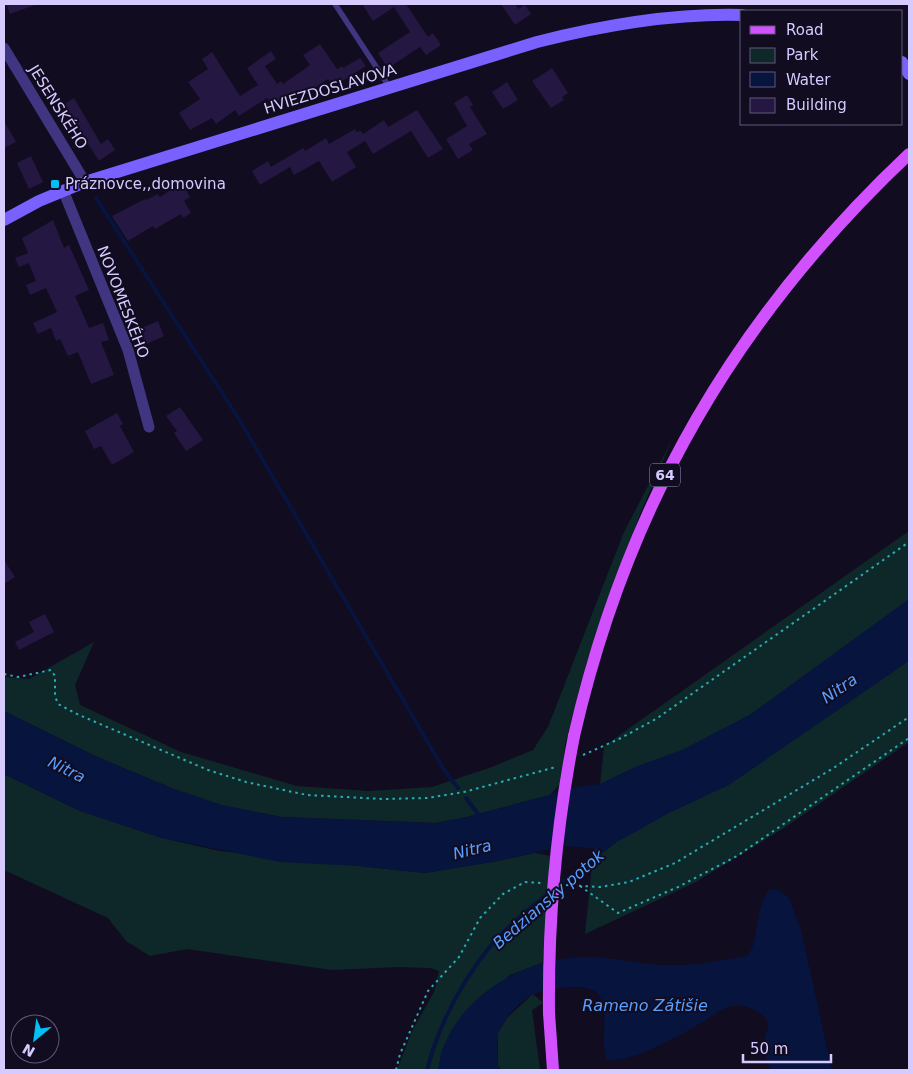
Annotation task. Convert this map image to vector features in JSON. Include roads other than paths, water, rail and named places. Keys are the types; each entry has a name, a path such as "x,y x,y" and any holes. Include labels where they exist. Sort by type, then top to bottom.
{"main road":[{"name":"64","path":"553,1070 549,1013 549,949 554,869 562,801 574,736 588,678 619,582 667,470 697,414 732,359 800,268 854,208 909,154"}],"street":[{"name":"HVIEZDOSLAVOVA","path":"4,220 63,190 85,182 576,32 612,24 674,18 740,15"},
{"name":"JESENSKÉHO","path":"4,48 85,182"},
{"path":"903,63 909,74"},
{"name":"NOVOMESKÉHO","path":"63,190 128,350 149,428"}],"lane":[{"path":"335,4 390,88"}],"water":[{"name":"Nitra","path":"909,599 909,661 729,785 667,814 623,839 599,849 565,846 492,862 425,873 360,866 280,862 162,838 80,811 4,774 4,711 95,756 174,789 221,805 282,817 435,823 463,818 550,795 561,789 600,784 635,767 684,749 751,714"},
{"name":"Rameno Zátišie","path":"770,889 779,890 789,898 801,930 832,1070 771,1070 764,1051 769,1023 753,1009 738,1005 722,1010 685,1032 643,1053 617,1060 607,1060 601,999 592,990 565,987 538,992 532,995 512,1011 504,1021 499,1032 497,1044 498,1066 501,1070 438,1070 441,1053 453,1028 466,1010 501,981 543,963 565,959 609,958 674,965 747,956 754,943 761,905"}],"waterway":[{"path":"96,198 239,419 444,770 458,788"},
{"path":"466,798 481,818"},
{"name":"Bedziansky potok","path":"557,886 614,842"},
{"name":"Bedziansky potok","path":"427,1070 445,1020 461,988 481,958 498,937 549,893"}],"place":[{"name":"Práznovce,,domovina","path":"55,184"}]}
